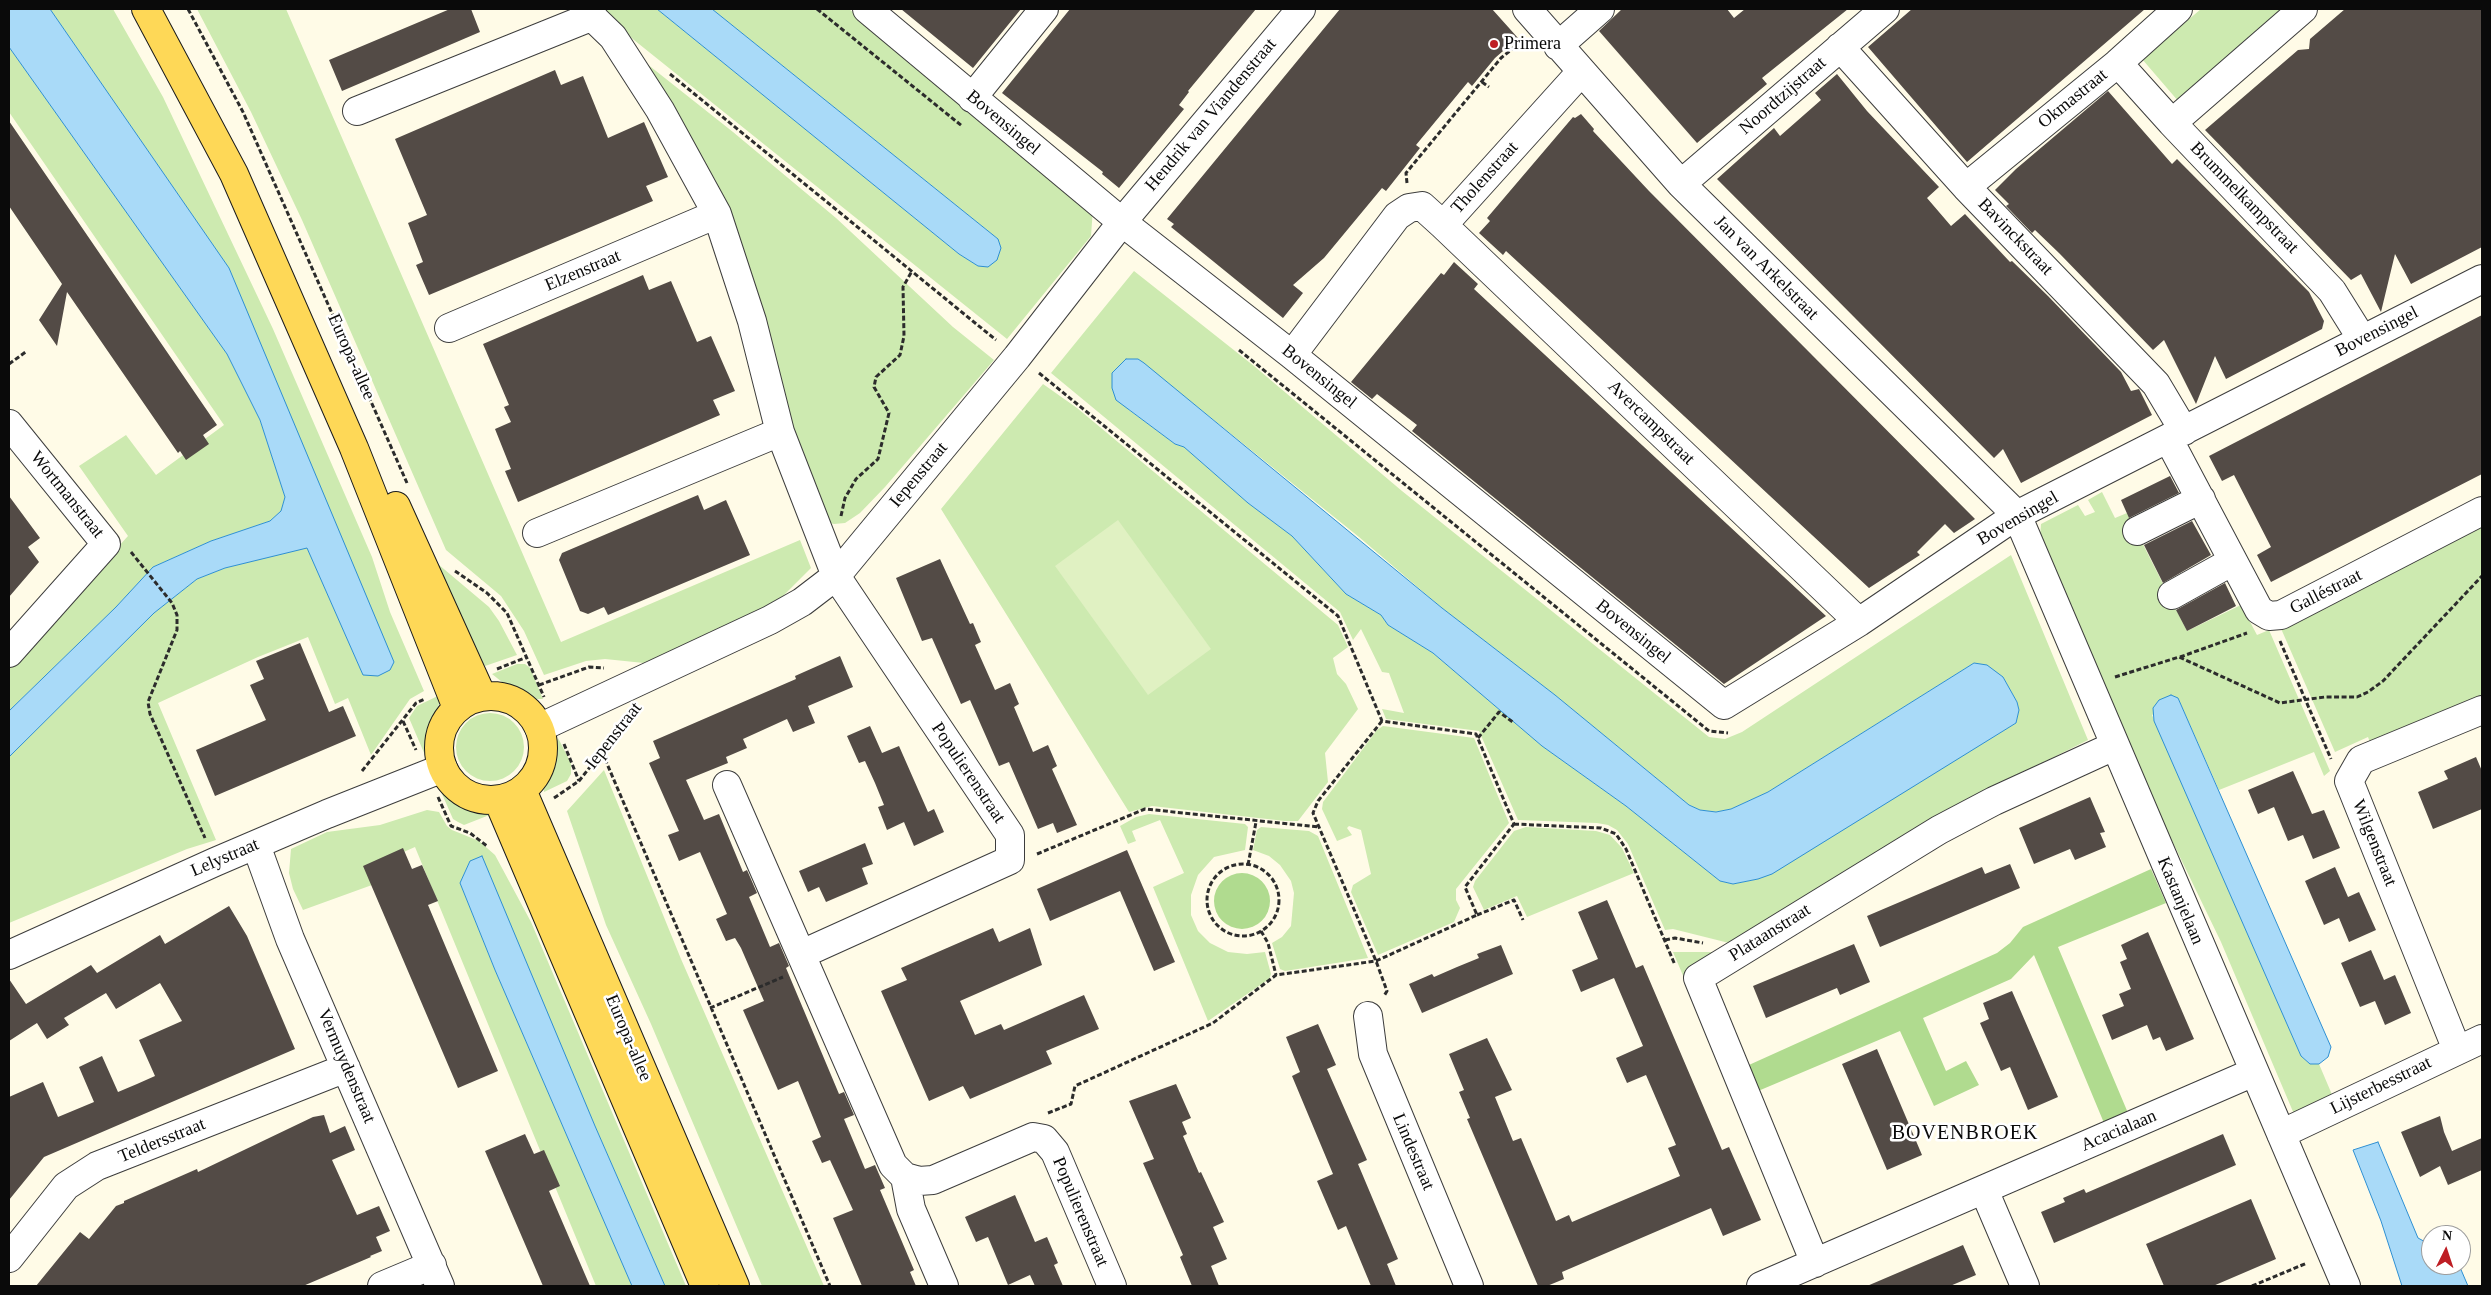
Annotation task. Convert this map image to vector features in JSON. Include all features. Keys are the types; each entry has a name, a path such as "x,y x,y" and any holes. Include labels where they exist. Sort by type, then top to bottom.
{"main road":[{"name":"Europa-allee","path":"146,9 238,183 354,448 457,708"},
{"name":"Europa-allee","path":"159,9 244,167 482,696"},
{"path":"482,696 499,697 516,703 530,713 539,728 543,745 541,762 534,778 510,795 482,800 467,795 454,785 443,768 439,756 439,738 445,721 457,708 482,696"},
{"name":"Europa-allee","path":"510,795 705,1286"},
{"name":"Europa-allee","path":"510,795 735,1286"}],"street":[{"name":"Bovensingel","path":"867,9 1122,222 1292,354 1724,705 1859,622 2017,516 2482,279"},
{"path":"972,98 1044,9"},
{"name":"Hendrik van Viandenstraat","path":"1122,222 1301,9"},
{"path":"1558,46 1600,9"},
{"name":"Noordtzijstraat","path":"1681,184 1885,9"},
{"name":"Okmastraat","path":"1966,187 2118,63 2178,9"},
{"path":"2172,123 2304,9"},
{"path":"357,111 589,12 613,37 660,110 717,214 752,321 780,432 836,576"},
{"name":"Jan van Arkelstraat","path":"1533,17 1681,184 2017,516"},
{"name":"Bavinckstraat","path":"1840,48 1966,187 2156,384 2177,435"},
{"name":"Brummelkampstraat","path":"2118,63 2172,123 2332,291 2362,339"},
{"name":"Tholenstraat","path":"1409,208 1422,206 1443,225 1581,72"},
{"path":"1292,354 1397,216 1409,208"},
{"name":"Elzenstraat","path":"449,328 717,214"},
{"name":"Iepenstraat","path":"539,728 770,620 802,602 836,576 1017,357 1122,222"},
{"name":"Avercampstraat","path":"1443,225 1859,622"},
{"name":"Wortmanstraat","path":"9,424 106,544 9,653"},
{"path":"537,533 780,432"},
{"name":"Galléstraat","path":"2177,435 2201,499 2259,610 2269,616 2281,615 2482,511"},
{"path":"2137,531 2201,499"},
{"name":"Kastanjelaan","path":"2017,516 2346,1286"},
{"path":"2172,595 2233,561"},
{"name":"Populierenstraat","path":"836,576 1010,835 1010,856"},
{"name":"Wilgenstraat","path":"2457,1050 2349,781 2361,760 2482,710"},
{"name":"Plataanstraat","path":"1815,1263 1698,978 1939,830 1994,801 2114,746"},
{"name":"Lelystraat","path":"9,955 256,844 443,768"},
{"path":"727,785 892,1165 905,1177 919,1181 933,1180 1033,1137"},
{"name":"Vermuydenstraat","path":"256,844 290,938 436,1276"},
{"path":"805,961 1010,860 1010,856"},
{"name":"Lindestraat","path":"1368,1016 1373,1054 1469,1286"},
{"name":"Lijsterbesstraat","path":"2281,1134 2482,1039"},
{"name":"Teldersstraat","path":"9,1258 66,1186 97,1166 346,1068"},
{"name":"Acacialaan","path":"1761,1286 2254,1072"},
{"name":"Populierenstraat","path":"1033,1137 1044,1140 1055,1152 1112,1286"},
{"path":"905,1177 911,1209 944,1286"},
{"path":"1984,1190 2025,1286"},
{"path":"382,1286 436,1276"}],"path":[{"name":"Europa-allee","path":"188,9 243,112 411,492"},
{"path":"1409,208 1406,173 1533,17"},
{"path":"665,70 1338,616 1382,721"},
{"path":"1482,82 1489,87"},
{"path":"863,543 841,517 845,498 856,479 878,459 889,413 874,387 876,377 900,355 904,336 904,287 912,271"},
{"path":"9,364 27,351"},
{"path":"143,567 172,603 177,615 177,630 148,702 150,714 215,862"},
{"path":"450,568 488,593 507,613 539,685"},
{"path":"2179,657 2280,703 2357,697 2368,692 2383,681 2482,576"},
{"path":"2110,679 2256,630 2269,616 2332,761 2349,781"},
{"path":"358,776 416,703 431,696"},
{"path":"1478,738 1499,712 1514,723"},
{"name":"Iepenstraat","path":"554,798 579,780 631,714"},
{"path":"1382,721 1476,734 1514,824"},
{"path":"1368,1016 1387,991 1313,813 1318,800 1382,721"},
{"path":"602,752 830,1286"},
{"path":"439,800 451,826 470,833"},
{"path":"1010,856 1026,858 1145,809 1256,822 1319,827"},
{"path":"1248,864 1256,822"},
{"path":"1477,915 1465,887 1514,824"},
{"path":"1514,824 1601,828 1616,834 1626,849 1665,940"},
{"path":"1248,864 1265,873 1276,887 1279,900 1277,912 1271,923 1261,931 1249,936 1237,936 1225,932 1215,924 1209,913 1206,901 1208,889 1214,878 1224,869 1248,864"},
{"path":"1033,1137 1029,1120 1071,1104 1075,1086 1214,1023 1276,975 1376,961 1514,900 1523,920"},
{"path":"1261,931 1268,943 1276,975"},
{"path":"710,1008 805,961"},
{"path":"2252,1286 2331,1252"}],"green space":[{"path":"50,9 113,9 163,97 273,329 372,557 390,612 424,691 410,699 371,755 348,698 335,704 308,637 258,657 158,703 216,840 187,849 9,923 9,757 154,613 197,579 225,568 307,547 363,675 229,268"},
{"path":"197,9 286,9 561,642 800,540 811,568 778,601 736,623 644,663 605,659 586,661 544,675 524,631 501,596 446,550 302,220 251,112"},
{"path":"599,9 657,9 959,254 978,266 998,239 712,9 849,9 1093,208 1091,236 1007,339 634,40"},
{"path":"2201,9 2287,9 2179,102 2142,59"},
{"path":"9,47 227,354 260,420 285,497 281,511 270,521 211,541 153,567 116,607 9,711 9,667 128,536 79,466 126,435 156,475 224,425 9,112"},
{"path":"632,52 733,132 836,218 953,327 994,360 885,487 860,513 845,523 834,524 826,522 816,510 734,228 716,181"},
{"path":"1134,271 1254,366 1402,491 1709,737 1725,739 1742,732 2011,555 2088,740 1976,796 1737,945 1673,929 1665,930 1628,844 1617,830 1608,825 1597,823 1518,820 1479,731 1386,719 1382,709 1404,713 1389,673 1382,672 1361,629 1353,640 1340,612 1051,373","holes":["1138,359 1359,537 1442,608 1555,695 1689,805 1700,810 1716,812 1731,809 1768,792 1974,663 2003,677 2017,702 2019,710 2016,723 1758,879 1733,884 1720,881 1626,806 1542,746 1433,653 1388,625 1381,615 1346,594 1292,536 1248,503 1184,447 1175,444 1129,410 1112,388 1112,373"]},
{"path":"1043,384 1077,408 1338,625 1348,647 1333,658 1337,674 1346,684 1358,709 1325,753 1328,782 1298,821 1152,806 1129,812 941,509"},
{"path":"2102,492 2115,518 2127,513 2187,631 2241,605 2257,635 2269,630 2330,771 2324,776 2314,752 2219,790 2178,698 2152,715 2301,1056 2310,1064 2319,1064 2333,1097 2294,1114 2221,942 2150,795 2040,538 2041,524 2078,505 2085,516 2095,512 2088,500"},
{"path":"2482,519 2482,700 2372,748 2368,737 2335,752 2279,624"},
{"path":"1118,520 1211,649 1148,695 1055,566"},
{"path":"432,559 489,607 499,621 517,655 485,666"},
{"path":"517,664 525,664 530,668 543,699 536,699 521,688 502,682 492,674"},
{"path":"442,694 431,730 429,749 425,755 409,718 417,706"},
{"path":"490,713 503,716 514,723 521,734 524,747 521,760 514,771 503,778 490,781 477,778 466,771 459,760 456,747 459,734 466,723 477,716"},
{"path":"1383,726 1474,738 1509,823 1456,889 1456,900 1460,908 1454,922 1378,955 1351,892 1353,885 1371,874 1361,830 1349,826 1347,828 1352,835 1337,841 1322,809 1323,802 1377,730"},
{"path":"558,738 571,763 571,774 567,781 544,792 543,783 550,770"},
{"path":"604,770 681,959 824,1286 762,1286 651,1024 606,925 567,811"},
{"path":"439,787 444,788 455,798 492,814 464,825 458,822 453,819"},
{"path":"427,810 439,812 447,826 452,830 479,841 495,855 531,922 686,1286 665,1286 595,1126 470,861 460,883 495,970 632,1286 596,1286 415,847 365,869 372,885 303,910 293,889 289,873 291,849 327,832 380,825"},
{"path":"1149,814 1245,824 1248,827 1245,850 1214,857 1198,875 1191,895 1191,915 1198,931 1210,943 1228,952 1247,954 1265,952 1271,974 1269,979 1208,1021 1153,887 1184,873 1160,820 1132,831 1136,841 1128,844 1120,826 1136,817"},
{"path":"1261,827 1309,831 1318,836 1368,958 1285,971 1280,969 1272,943 1282,937 1291,926 1294,893 1291,881 1280,865 1269,856 1253,850 1257,830"},
{"path":"1526,827 1596,831 1610,835 1622,848 1634,873 1527,917 1517,896 1484,910 1473,887 1475,881 1514,831"},
{"path":"2151,869 2166,903 2058,947 2128,1113 2104,1123 2034,955 2011,979 1923,1018 1946,1071 1966,1061 1979,1085 1934,1106 1900,1031 1751,1094 1740,1069 1997,953 2010,943 2023,927"},
{"path":"1242,873 1253,875 1262,881 1268,890 1270,901 1268,912 1262,921 1253,927 1242,929 1231,927 1222,921 1216,912 1214,901 1216,890 1222,881 1231,875"},
{"path":"1673,952 1713,952 1715,959 1687,985"}],"water":[{"path":"9,9 50,9 229,268 394,662 390,670 378,676 363,675 307,548 225,568 197,579 154,613 9,757 9,711 116,607 153,567 211,541 270,521 281,511 285,497 260,420 227,354 9,47"},
{"path":"657,9 712,9 998,239 1001,248 997,260 988,267 978,266 959,254"},
{"path":"1126,359 1138,359 1144,363 1442,608 1555,695 1689,805 1700,810 1716,812 1731,809 1768,792 1974,663 1987,665 2003,677 2017,702 2019,710 2016,723 1772,874 1733,884 1720,881 1626,806 1542,746 1433,653 1388,625 1381,615 1346,594 1292,536 1248,503 1184,447 1175,444 1116,400 1112,388 1112,373"},
{"path":"2171,695 2178,698 2331,1047 2328,1057 2319,1064 2310,1064 2301,1056 2154,721 2153,708 2159,700"},
{"path":"482,856 595,1126 665,1286 632,1286 495,970 460,883 470,861"},
{"path":"2378,1142 2418,1238 2421,1240 2421,1275 2463,1275 2468,1286 2402,1286 2381,1221 2353,1150"}],"building":[{"path":"450,9 471,9 480,32 342,91 329,60"},
{"path":"901,9 1021,9 973,68"},
{"path":"1070,9 1256,9 1188,91 1179,105 1184,109 1119,188 1102,174 1103,172 1002,93"},
{"path":"1340,9 1492,9 1518,38 1495,58 1472,86 1468,82 1416,145 1420,148 1386,191 1382,188 1324,258 1293,285 1303,293 1283,318 1171,227 1174,224 1167,219"},
{"path":"1622,9 1727,9 1734,18 1745,9 1848,9 1762,78 1767,84 1697,143 1599,31"},
{"path":"1912,9 2145,9 1967,162 1868,47"},
{"path":"2345,9 2482,9 2482,247 2411,284 2395,254 2381,312 2361,274 2351,280 2205,130 2298,50 2309,49 2310,39"},
{"path":"555,70 561,85 583,76 608,138 644,122 668,177 646,186 653,201 429,295 416,265 423,262 408,223 427,215 395,139"},
{"path":"1837,74 1867,111 1939,187 1927,198 1951,226 1965,214 2010,262 2012,261 2048,296 2121,372 2131,391 2139,389 2152,415 2021,483 2003,449 1994,458 1717,179 1774,128 1780,136 1821,100 1815,93"},
{"path":"2108,91 2172,164 2177,159 2309,292 2324,321 2322,329 2226,379 2215,356 2196,404 2164,340 2153,350 2059,253 2035,230 2032,233 2006,206 2009,204 1995,190 2016,169"},
{"path":"1581,114 1594,129 1593,131 1649,191 1975,519 1954,533 1945,524 1917,552 1920,555 1869,588 1506,251 1503,255 1479,233 1490,221 1487,218 1573,117 1575,118"},
{"path":"9,121 217,425 203,435 209,444 186,460 180,451 178,453 67,292 57,346 39,320 62,284 9,206"},
{"path":"1454,262 1478,284 1474,289 1826,616 1724,684 1412,431 1417,425 1377,394 1372,399 1351,382 1441,273 1444,275"},
{"path":"643,275 649,290 671,281 697,342 711,336 735,391 713,400 720,415 518,502 505,471 511,469 495,429 511,422 504,407 509,405 483,344"},
{"path":"2482,315 2482,474 2271,582 2257,555 2271,547 2234,475 2222,481 2209,456"},
{"path":"2170,476 2179,493 2129,518 2121,500"},
{"path":"698,495 704,510 726,500 750,555 608,615 604,607 588,614 580,611 559,560 562,553"},
{"path":"9,496 40,538 28,547 39,562 9,597"},
{"path":"2192,521 2211,555 2163,583 2144,545"},
{"path":"940,559 970,624 973,623 981,642 975,645 995,690 1010,683 1019,704 1014,707 1033,752 1048,745 1057,766 1052,769 1077,825 1057,833 1053,823 1038,829 1009,762 999,766 970,700 961,704 932,638 922,641 896,578"},
{"path":"2225,583 2236,606 2187,631 2176,610"},
{"path":"300,643 329,712 343,706 356,736 215,796 196,750 266,720 250,685 264,679 256,661"},
{"path":"840,656 853,687 808,706 815,723 793,732 787,719 743,739 747,748 726,757 728,763 686,780 704,820 719,814 743,872 747,870 757,893 749,897 770,947 779,943 789,966 786,968 839,1094 844,1092 854,1115 844,1119 865,1169 875,1165 885,1188 880,1190 914,1270 910,1272 916,1286 862,1286 833,1218 853,1210 830,1160 822,1163 812,1141 821,1137 798,1081 778,1090 743,1010 764,1001 741,948 735,938 726,941 716,919 727,914 700,852 679,861 668,835 679,831 649,763 660,758 653,741 796,679 795,676"},
{"path":"870,726 882,753 899,746 928,812 934,809 944,832 914,846 904,822 887,830 878,807 884,805 875,783 865,761 859,763 847,736"},
{"path":"2476,757 2482,771 2482,809 2433,829 2418,792 2448,779 2444,771"},
{"path":"2293,771 2312,814 2324,810 2340,848 2313,859 2303,835 2288,841 2274,807 2258,814 2248,790"},
{"path":"2090,797 2105,832 2100,833 2106,847 2075,860 2070,849 2034,864 2019,828"},
{"path":"865,843 873,864 862,868 868,884 826,902 819,887 808,892 799,871"},
{"path":"403,848 412,869 422,865 438,901 428,905 498,1071 458,1088 363,866"},
{"path":"1127,850 1175,962 1154,971 1120,891 1050,921 1037,889"},
{"path":"2010,864 2020,888 1880,947 1867,916 1982,867 1985,874"},
{"path":"2335,867 2348,897 2359,892 2376,930 2349,942 2339,918 2324,925 2305,881"},
{"path":"1607,900 1636,968 1643,965 1722,1150 1729,1147 1761,1220 1723,1236 1711,1208 1562,1272 1564,1279 1547,1286 1538,1286 1467,1119 1470,1118 1459,1092 1464,1090 1449,1054 1487,1038 1512,1090 1495,1097 1513,1141 1521,1138 1556,1221 1569,1215 1572,1222 1680,1176 1668,1148 1676,1145 1646,1075 1627,1083 1616,1058 1643,1046 1614,978 1581,992 1572,970 1598,959 1578,912"},
{"path":"229,906 247,936 295,1049 44,1157 9,1200 9,1097 43,1082 58,1117 94,1102 79,1067 102,1056 118,1092 137,1084 155,1076 139,1040 182,1021 160,983 116,1009 106,993 64,1018 69,1025 47,1039 37,1023 9,1041 9,979 26,1004 91,965 97,973 160,935 165,944"},
{"path":"993,928 999,942 1030,928 1042,965 960,1001 975,1035 1001,1024 1004,1030 1084,995 1099,1029 1046,1051 1052,1064 970,1099 963,1086 929,1101 881,991 907,980 901,968"},
{"path":"2148,932 2194,1039 2166,1051 2160,1037 2153,1040 2147,1025 2112,1040 2102,1015 2124,1006 2119,994 2131,989 2120,962 2127,959 2121,945"},
{"path":"1854,944 1870,982 1840,995 1837,988 1766,1018 1753,986"},
{"path":"1501,945 1513,974 1422,1013 1409,984 1432,974 1434,977 1479,958 1477,954"},
{"path":"2371,950 2384,980 2395,975 2411,1013 2385,1025 2375,1001 2360,1007 2341,963"},
{"path":"2012,991 2058,1097 2028,1110 2010,1067 2001,1071 1980,1023 1989,1019 1983,1003"},
{"path":"1318,1024 1336,1065 1327,1069 1367,1160 1358,1164 1398,1259 1387,1264 1396,1286 1371,1286 1346,1226 1338,1230 1317,1181 1333,1174 1292,1076 1300,1072 1286,1037"},
{"path":"1877,1049 1922,1155 1887,1170 1842,1064"},
{"path":"1176,1084 1191,1118 1182,1122 1187,1134 1183,1136 1224,1222 1213,1227 1227,1259 1211,1266 1219,1286 1192,1286 1180,1257 1183,1255 1143,1163 1154,1159 1129,1101"},
{"path":"324,1115 330,1133 345,1126 355,1150 332,1160 357,1215 379,1206 390,1231 376,1237 382,1251 303,1286 36,1286 80,1232 89,1239 116,1206 124,1203 124,1201 197,1169 198,1172 313,1117"},
{"path":"2440,1116 2452,1151 2482,1138 2482,1170 2448,1185 2440,1166 2420,1177 2401,1132"},
{"path":"525,1134 534,1154 544,1150 560,1186 549,1191 590,1286 543,1286 485,1151"},
{"path":"2223,1134 2236,1165 2054,1243 2041,1212 2065,1202 2063,1198 2084,1189 2086,1193"},
{"path":"1015,1195 1035,1242 1047,1237 1058,1263 1054,1265 1063,1286 1035,1286 1030,1275 1008,1285 988,1237 976,1242 965,1217"},
{"path":"2251,1199 2276,1259 2213,1286 2164,1286 2146,1244"},
{"path":"1963,1245 1976,1275 1950,1286 1867,1286"}],"place":[{"name":"Primera","path":"1494,44"}],"district":[{"name":"BOVENBROEK","path":"1965,1134"}]}
